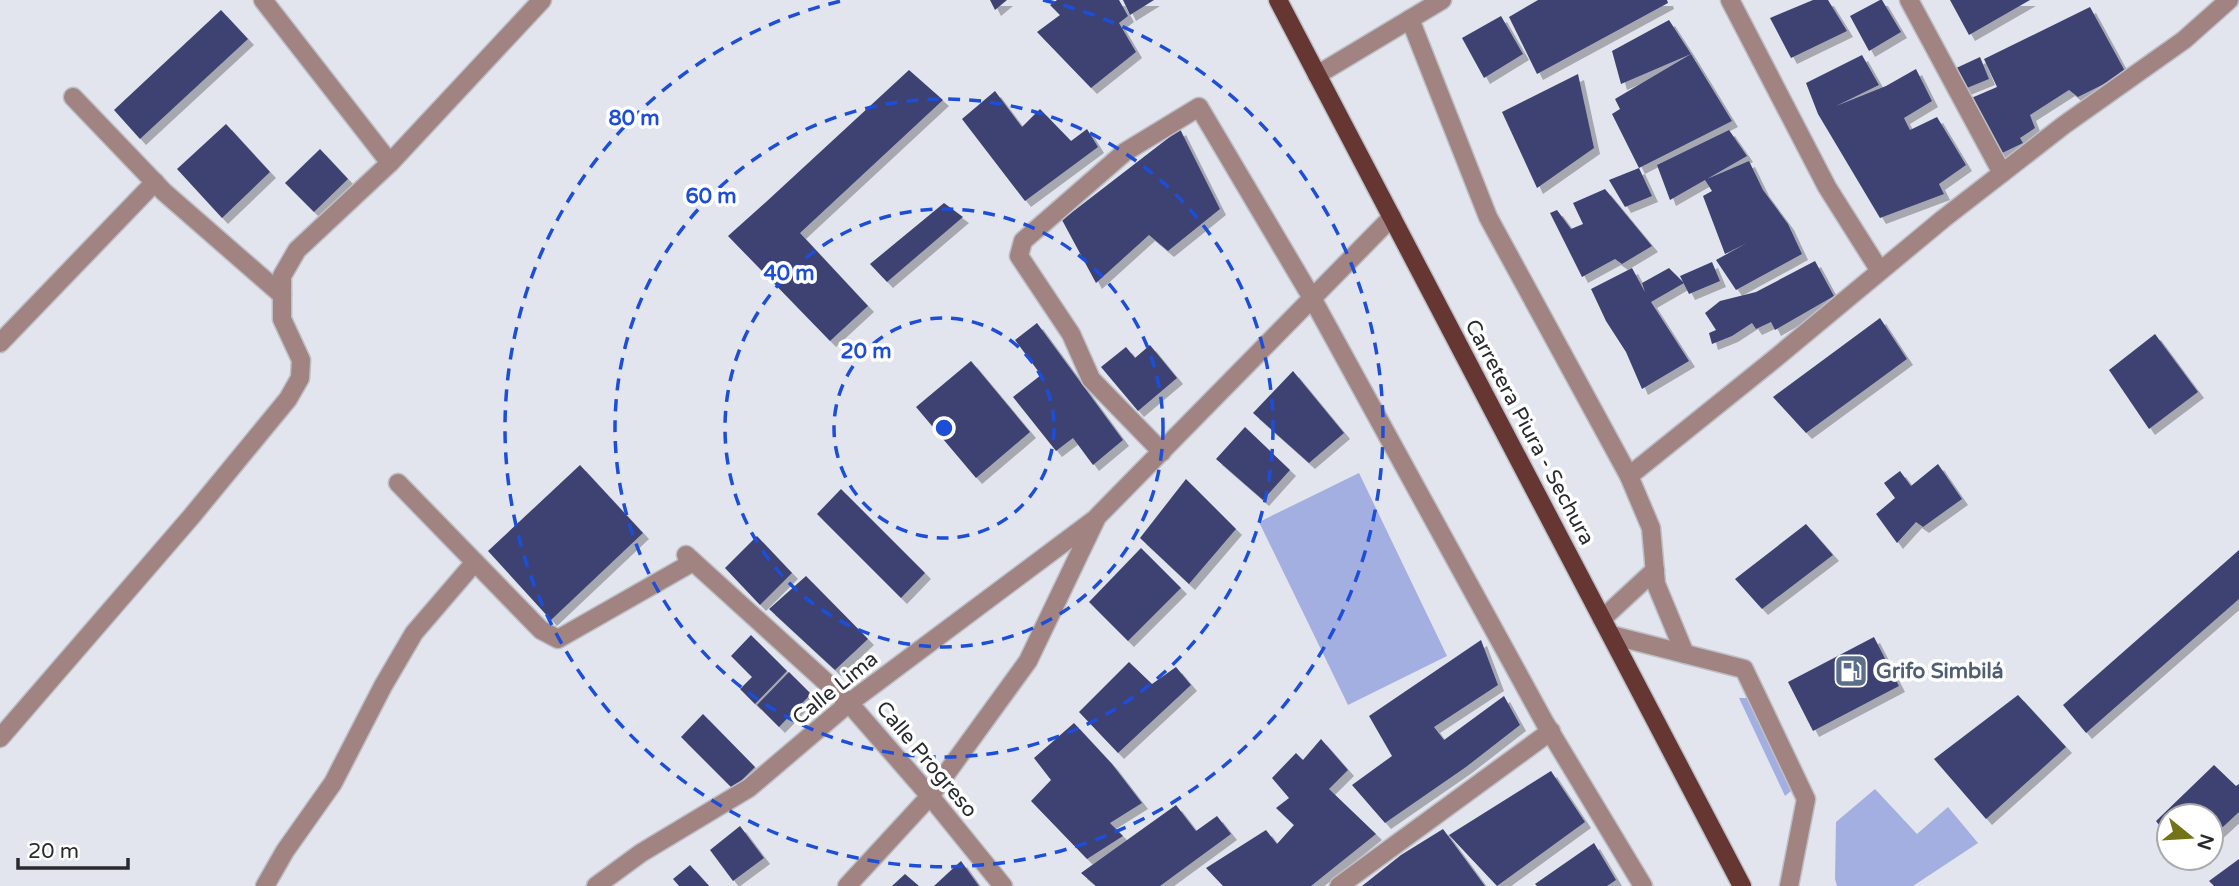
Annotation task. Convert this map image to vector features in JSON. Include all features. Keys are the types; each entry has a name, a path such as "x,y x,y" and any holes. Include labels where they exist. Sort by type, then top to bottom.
{"main road":[{"name":"Carretera Piura - Sechura","path":"1278,0 1742,886"}],"street":[{"path":"263,0 390,163"},
{"path":"0,738 191,517 288,399 300,378 301,360 282,319 282,276 297,250 390,163 542,0"},
{"path":"1317,75 1442,0"},
{"path":"1730,0 1827,187 1880,271"},
{"path":"1909,0 2002,173"},
{"path":"1629,476 2002,173 2064,125 2184,40 2229,0"},
{"path":"1410,19 1488,217 1629,476 1651,528 1656,584 1685,654"},
{"path":"73,97 155,183 282,295"},
{"path":"1162,452 1091,379 1071,334 1019,256 1023,241 1125,152 1199,107 1312,298 1551,731 1643,886"},
{"path":"0,343 155,183"},
{"path":"847,886 930,796 1028,661 1097,517 1392,217"},
{"path":"265,886 285,851 333,783 414,633 475,562 398,483"},
{"name":"Calle Lima","path":"596,886 640,853 749,788 849,703 1097,517"},
{"name":"Calle Progreso","path":"475,562 541,630 558,639 690,559 849,703 1003,886"},
{"path":"1602,619 1655,570"},
{"path":"1611,635 1744,669 1806,799 1789,886"},
{"path":"1339,886 1551,731"}],"shaded area":[{"path":"1359,473 1447,656 1348,705 1259,522"},
{"path":"1739,698 1747,698 1791,791 1785,796"},
{"path":"1875,789 1917,834 1948,807 1978,843 1913,886 1837,886 1836,822"}],"building":[{"path":"990,0 1007,0 995,10"},
{"path":"1057,0 1119,0 1128,16 1119,23 1136,52 1091,88 1037,32 1060,15 1050,5"},
{"path":"1123,0 1154,0 1130,15"},
{"path":"1538,0 1667,0 1668,3 1537,74 1509,17"},
{"path":"1813,0 1828,0 1847,31 1791,58 1770,18"},
{"path":"1880,0 1901,32 1869,51 1850,16"},
{"path":"1950,0 2030,0 1969,35"},
{"path":"2090,7 2126,73 2078,97 2069,90 2030,115 2035,128 2020,138 2023,143 1998,155 1969,99 1997,87 1984,59"},
{"path":"221,10 248,39 140,139 114,110"},
{"path":"1501,16 1523,54 1484,78 1462,38"},
{"path":"1669,20 1691,54 1621,84 1612,51"},
{"path":"1691,54 1732,121 1639,168 1612,114 1620,109 1615,99"},
{"path":"1862,55 1879,85 1836,106 1886,86 1916,69 1932,101 1904,118 1910,130 1937,117 1966,165 1939,184 1944,194 1880,218 1818,114 1806,83"},
{"path":"1980,57 1989,79 1962,90 1952,70"},
{"path":"909,70 943,100 800,233 868,306 830,341 728,236"},
{"path":"1578,74 1594,148 1537,188 1502,112"},
{"path":"995,91 1022,127 1040,109 1071,141 1087,129 1098,147 1025,201 962,119"},
{"path":"226,124 270,172 222,218 177,169"},
{"path":"1180,129 1220,209 1168,251 1149,235 1096,283 1062,220"},
{"path":"1729,130 1747,156 1707,179 1749,161 1763,190 1788,224 1802,254 1736,290 1716,260 1747,243 1725,254 1703,196 1712,191 1705,180 1670,200 1657,165"},
{"path":"320,149 348,179 314,212 285,183"},
{"path":"1639,168 1652,196 1625,207 1609,180"},
{"path":"1605,189 1652,246 1622,264 1615,259 1582,277 1550,213 1557,210 1571,229 1583,224 1573,203"},
{"path":"944,203 963,217 887,282 870,264"},
{"path":"1815,261 1834,296 1775,330 1771,322 1756,329 1752,323 1732,336 1712,344 1709,333 1716,330 1705,313 1720,301 1756,292"},
{"path":"1712,262 1720,281 1689,294 1680,276"},
{"path":"1632,268 1645,292 1642,283 1669,268 1684,283 1651,302 1689,361 1642,389 1626,352 1606,321 1591,289"},
{"path":"1880,318 1907,359 1806,433 1773,397"},
{"path":"1037,323 1123,440 1093,465 1073,438 1056,451 1013,397 1041,375 1015,340"},
{"path":"2155,334 2198,392 2149,429 2109,370"},
{"path":"1150,345 1177,378 1138,411 1101,367 1126,347 1135,358"},
{"path":"971,361 1030,432 976,478 916,407"},
{"path":"1293,371 1344,433 1309,463 1253,413"},
{"path":"1245,427 1290,470 1263,500 1216,459"},
{"path":"1938,464 1962,499 1923,527 1916,522 1897,543 1876,514 1895,498 1884,483 1900,471 1911,486"},
{"path":"580,465 643,533 551,620 488,551"},
{"path":"1186,479 1236,529 1189,584 1140,538"},
{"path":"841,489 925,573 901,598 817,514"},
{"path":"1806,524 1833,555 1762,609 1735,579"},
{"path":"757,536 792,573 760,605 725,568"},
{"path":"1141,548 1181,588 1128,641 1089,602"},
{"path":"2239,550 2239,599 2086,733 2063,705"},
{"path":"806,576 868,639 835,670 769,609"},
{"path":"751,635 787,671 755,704 740,689 752,677 731,656"},
{"path":"1874,637 1899,686 1813,731 1788,682"},
{"path":"1481,640 1498,685 1434,727 1444,740 1504,696 1520,725 1466,767 1385,823 1352,785 1392,756 1369,716"},
{"path":"1129,662 1152,684 1176,667 1191,685 1118,753 1079,712"},
{"path":"789,672 811,694 779,727 757,705"},
{"path":"2018,695 2066,747 1986,819 1934,759"},
{"path":"703,714 755,767 733,789 681,737"},
{"path":"1074,723 1112,764 1142,803 1110,823 1123,836 1087,859 1031,801 1051,780 1034,758"},
{"path":"1321,739 1348,770 1329,789 1376,834 1311,886 1223,886 1206,868 1266,830 1277,844 1294,825 1276,808 1289,798 1272,778 1296,753 1303,760"},
{"path":"2214,765 2236,786 2239,784 2239,812 2225,825 2225,802 2176,802"},
{"path":"1551,771 1585,822 1497,886 1449,835"},
{"path":"1176,805 1196,831 1217,816 1231,834 1160,886 1096,886 1081,873"},
{"path":"740,826 764,858 733,881 710,850"},
{"path":"1443,829 1485,886 1362,886 1401,855"},
{"path":"1594,843 1616,880 1607,886 1535,884"},
{"path":"2239,859 2239,886 2214,886 2209,881 2225,872"},
{"path":"961,861 979,886 934,886"},
{"path":"690,865 709,886 679,886 673,879"},
{"path":"905,874 919,886 892,886"}],"place":[{"name":"Grifo Simbilá","path":"1851,671"}]}
